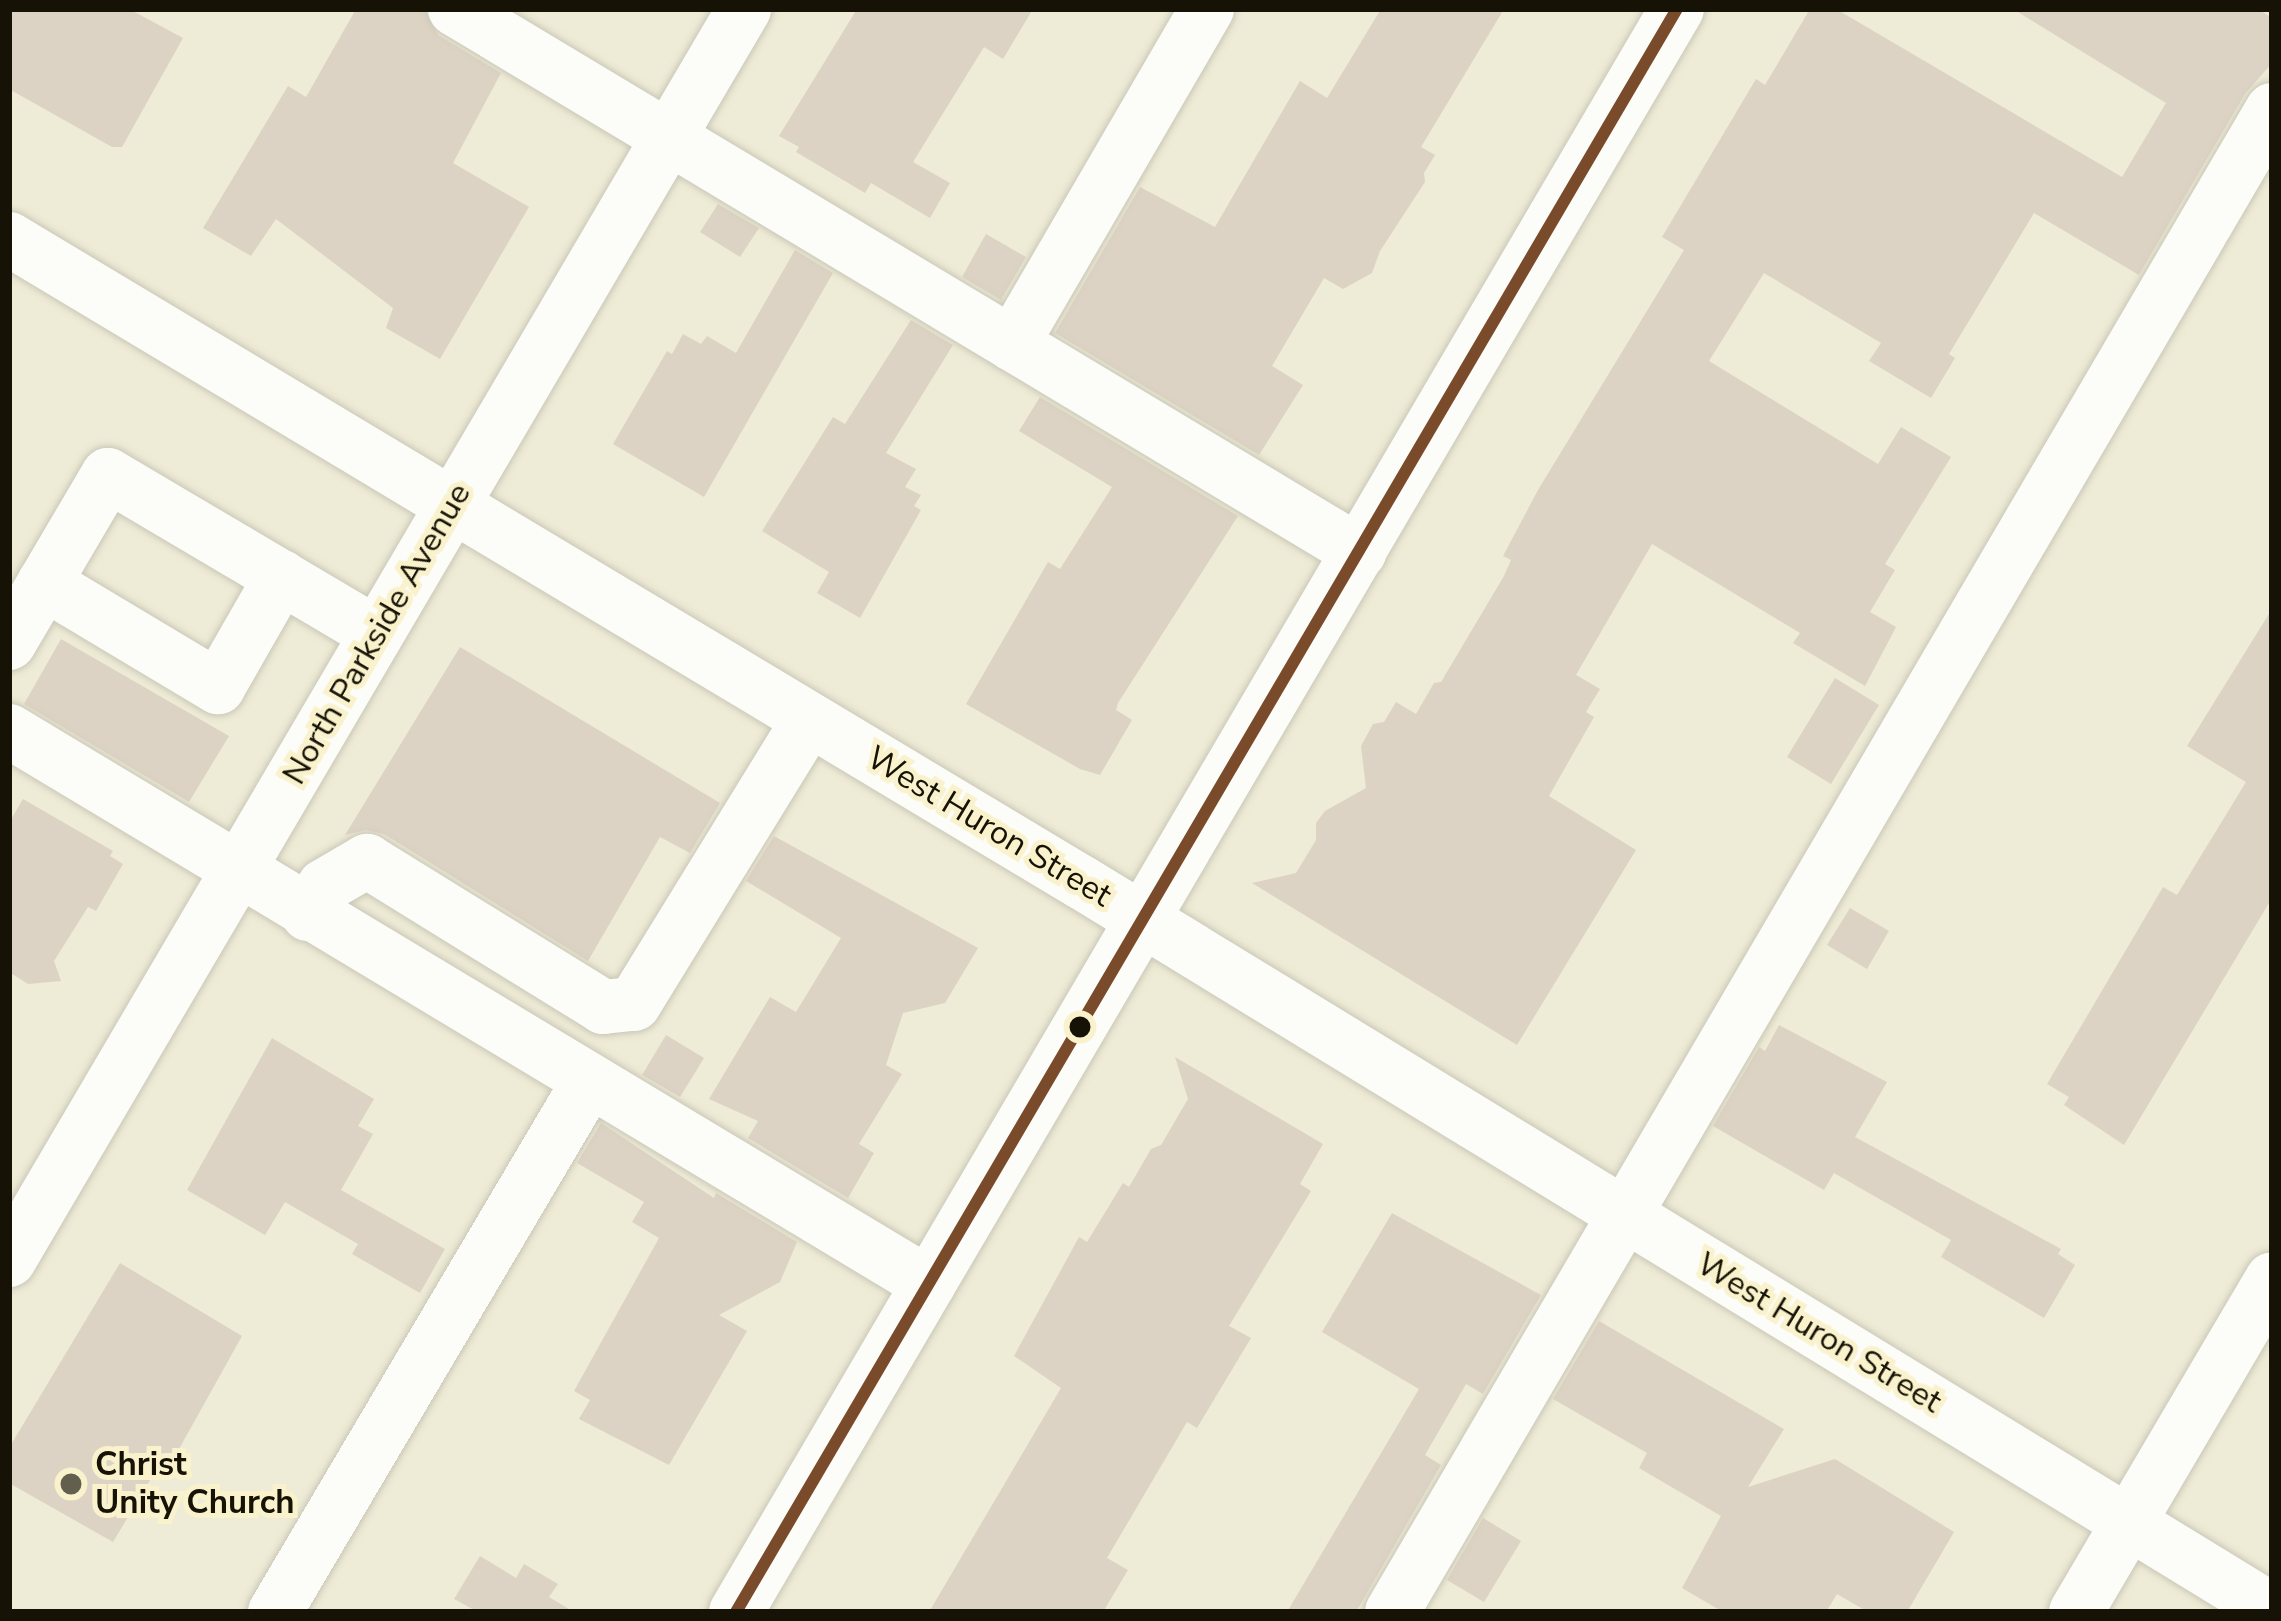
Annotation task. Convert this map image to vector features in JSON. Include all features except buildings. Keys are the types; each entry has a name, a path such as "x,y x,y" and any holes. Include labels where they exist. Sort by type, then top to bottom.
{"street":[{"path":"455,9 1359,552"},
{"name":"North Parkside Avenue","path":"9,1259 744,9"},
{"path":"1012,344 1207,9"},
{"path":"736,1612 1678,9"},
{"path":"1392,1612 2272,110"},
{"name":"West Huron Street","path":"9,239 1143,920 2272,1610"},
{"path":"9,643 108,475 377,634"},
{"path":"44,584 218,687 281,577"},
{"path":"308,914 323,886 367,861 603,1007 634,1004 809,719"},
{"path":"9,731 929,1284"},
{"path":"274,1612 589,1081"},
{"path":"2076,1612 2272,1279"}],"transit line":[{"path":"736,1612 1677,9"}],"place":[{"name":"Christ Unity Church","path":"71,1484"}]}
